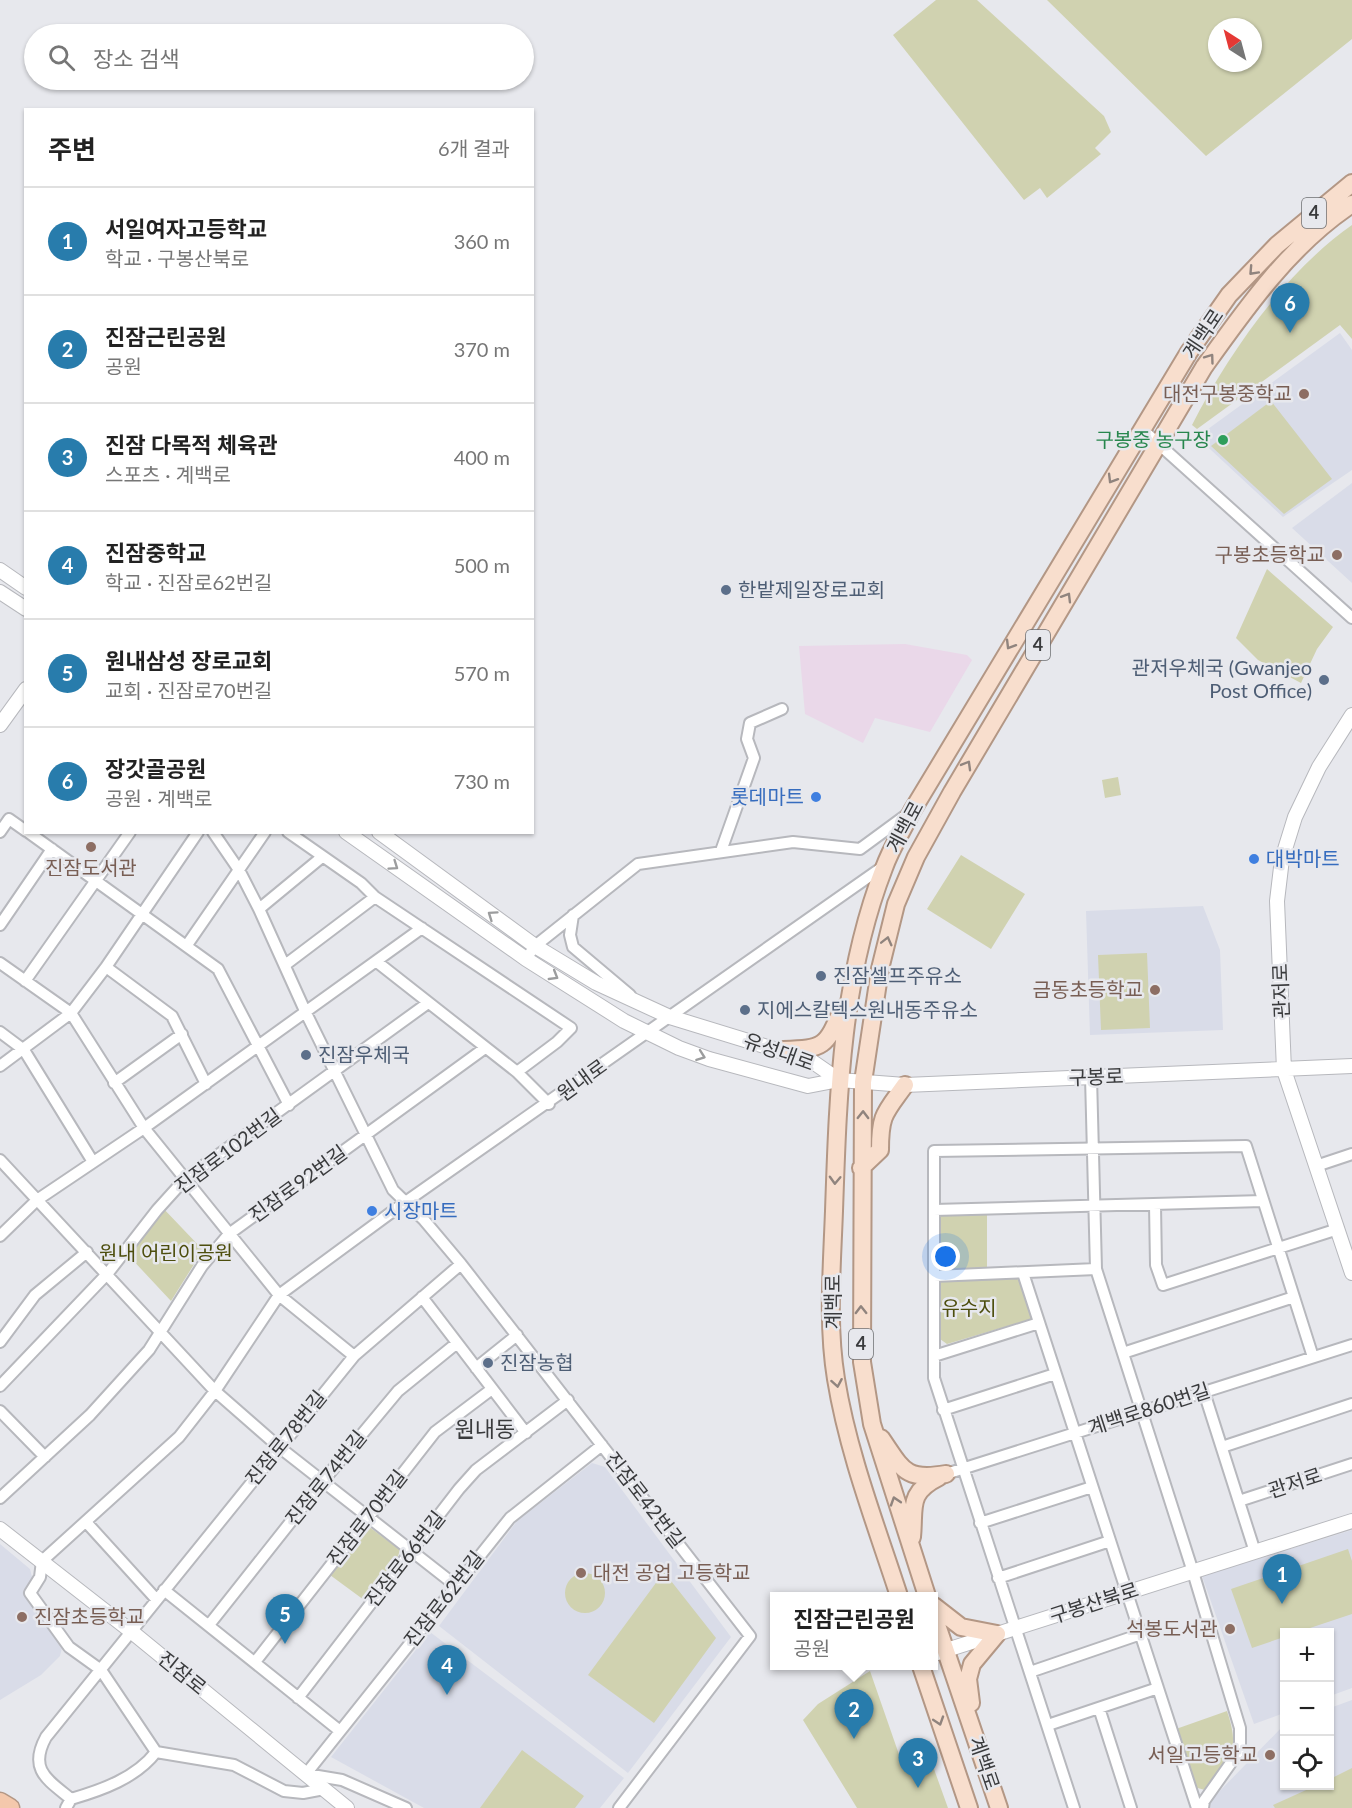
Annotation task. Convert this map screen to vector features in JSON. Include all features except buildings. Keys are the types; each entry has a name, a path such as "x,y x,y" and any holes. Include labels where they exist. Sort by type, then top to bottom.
{"highway":[{"path":"0,1802 10,1808"}],"main road":[{"path":"1277,245 1294,220 1352,170"},
{"name":"계백로","path":"898,1592 846,1430 836,1378 832,1325 839,1080 849,992 861,937 885,866 912,811 1190,352 1229,295 1277,245 1352,183"},
{"name":"계백로","path":"926,1592 872,1424 862,1362 863,1082 880,969 896,904 916,857 952,792 1204,367 1251,302 1324,222 1352,204"},
{"path":"1300,249 1352,217"},
{"path":"783,1050 813,1049 824,1043 832,1033 849,992"},
{"path":"861,1168 880,1150 880,1125 884,1111 904,1085"},
{"path":"872,1424 909,1474 924,1478 954,1471"},
{"path":"910,1548 914,1499 926,1484 954,1471"},
{"path":"938,1610 961,1627 997,1634 972,1664 968,1679 970,1725"},
{"name":"계백로","path":"939,1652 970,1725 999,1808"},
{"name":"계백로","path":"923,1670 969,1808"}],"street":[{"path":"1142,429 1352,618"},
{"path":"0,570 24,587"},
{"path":"0,592 24,608"},
{"path":"0,725 24,692"},
{"path":"721,851 754,758 747,740 750,723 782,709"},
{"name":"관저로","path":"1352,715 1319,767 1295,817 1282,859 1278,902 1284,1070 1352,1273"},
{"path":"526,959 536,946 638,864 793,842 860,849 912,811"},
{"name":"진잠로102번길","path":"0,832 9,819 24,830"},
{"name":"진잠로102번길","path":"30,834 218,969 289,1105"},
{"path":"25,981 129,834"},
{"path":"0,1066 71,1013 106,967 197,834"},
{"name":"진잠로42번길","path":"214,834 239,870 259,909 306,1013 393,1191 424,1220 518,1335 750,1636 619,1808"},
{"path":"187,945 264,834"},
{"path":"291,834 361,883 375,897 570,1028 557,1042 517,1072"},
{"name":"유성대로","path":"349,834 526,959 647,1033 709,1059 808,1086 839,1080"},
{"name":"유성대로","path":"382,834 536,946 596,983 670,1017 810,1060 839,1080"},
{"path":"0,925 52,849"},
{"path":"259,909 322,857"},
{"name":"원내로","path":"42,1561 156,1461 179,1437 215,1391 279,1295 404,1203 549,1104 885,866"},
{"path":"285,965 375,897"},
{"path":"573,915 570,935 573,947 644,1006"},
{"path":"0,1236 38,1200 144,1128 422,928"},
{"path":"377,962 517,1072 549,1104"},
{"path":"0,963 71,1013 144,1128 279,1295 354,1356"},
{"path":"106,967 164,1008 182,1034 206,1084"},
{"name":"진잠로102번길","path":"0,1386 108,1274 157,1210 185,1179 428,1002"},
{"path":"0,1032 24,1050 93,1162"},
{"path":"114,1083 182,1034"},
{"name":"진잠로92번길","path":"0,1498 90,1415 149,1350 202,1266 229,1234 485,1048"},
{"name":"구봉로","path":"839,1080 904,1085 1352,1066"},
{"path":"1091,1077 1096,1269 1193,1572 1241,1738 1237,1756 1204,1801 1203,1808"},
{"path":"1074,1808 980,1523 954,1471 943,1410 934,1378 934,1151 1246,1146 1313,1357"},
{"path":"1316,1166 1352,1154"},
{"path":"0,1160 162,1331 215,1391 279,1446 455,1585"},
{"path":"934,1210 1263,1201"},
{"path":"1155,1204 1156,1265 1163,1285 1338,1229"},
{"path":"0,1342 35,1295 87,1252"},
{"name":"진잠로78번길","path":"69,1804 47,1782 41,1769 39,1750 46,1737 354,1356 461,1264"},
{"path":"934,1276 1096,1269"},
{"path":"1023,1273 1197,1808"},
{"path":"422,1297 526,1433"},
{"path":"1123,1353 1294,1297"},
{"path":"934,1356 1039,1323"},
{"path":"476,1368 518,1335"},
{"name":"진잠로74번길","path":"209,1625 398,1391 457,1343"},
{"name":"계백로860번길","path":"954,1471 1352,1345"},
{"path":"943,1410 1055,1374"},
{"name":"진잠로70번길","path":"255,1662 435,1432 492,1389"},
{"path":"1204,1392 1255,1552"},
{"name":"진잠로66번길","path":"298,1698 410,1551 476,1470 568,1400"},
{"path":"1222,1447 1352,1404"},
{"path":"0,1411 45,1456"},
{"name":"진잠로62번길","path":"306,1774 510,1518 602,1445"},
{"name":"관저로","path":"1239,1501 1352,1464"},
{"path":"980,1523 1092,1487"},
{"name":"구봉산북로","path":"939,1652 1352,1521"},
{"path":"86,1522 156,1599"},
{"name":"진잠로","path":"0,1529 132,1632 347,1808"},
{"path":"998,1578 1110,1541"},
{"path":"42,1561 40,1577 30,1593 69,1647 101,1670 156,1752 234,1765 284,1791 303,1793 324,1789"},
{"path":"164,1590 340,1731"},
{"path":"1030,1672 1141,1634"},
{"path":"1048,1725 1158,1688"},
{"path":"1099,1708 1131,1808"},
{"path":"69,1804 119,1781 143,1766 156,1752"},
{"name":"진잠로","path":"306,1774 342,1780 406,1808"}],"shaded area":[{"name":"대전구봉중학교","path":"1340,333 1352,350 1352,470 1283,517 1197,437"},
{"name":"구봉초등학교","path":"1352,483 1352,583 1292,528"},
{"path":"905,644 967,655 972,660 930,732 875,718 863,743 805,714 799,646"},
{"name":"금동초등학교","path":"1203,906 1220,950 1223,1030 1090,1035 1086,911"},
{"name":"대전 공업 고등학교","path":"592,1463 605,1467 731,1637 628,1773 439,1626 517,1521"},
{"path":"1352,1530 1352,1688 1334,1695 1334,1628 1280,1628 1280,1714 1254,1724 1202,1576"},
{"name":"진잠초등학교","path":"0,1544 30,1569 33,1581 24,1591 63,1644 60,1656 41,1675 0,1700"},
{"path":"430,1632 624,1778 600,1808 424,1808 331,1757"},
{"name":"서일고등학교","path":"1352,1700 1352,1808 1210,1808 1211,1800 1280,1729 1280,1790 1334,1790 1334,1707"}],"green space":[{"path":"936,0 977,0 1104,116 1111,132 1095,148 1101,154 1047,198 1040,188 1024,200 893,35"},
{"path":"1047,0 1352,0 1352,39 1206,156"},
{"path":"1352,225 1352,339 1340,325 1197,429 1192,425 1207,398 1223,370 1261,316 1304,266"},
{"path":"1271,401 1332,479 1284,514 1211,446"},
{"path":"1267,569 1333,627 1317,649 1301,683 1258,660 1236,638"},
{"path":"1118,777 1121,795 1105,798 1102,780"},
{"path":"961,855 1025,894 991,949 927,909"},
{"path":"1147,953 1150,1028 1101,1030 1098,955"},
{"name":"원내 어린이공원","path":"161,1206 203,1250 171,1301 128,1255"},
{"path":"987,1211 987,1271 938,1273 939,1212"},
{"name":"유수지","path":"943,1279 1023,1279 1032,1319 947,1344 940,1339 940,1283"},
{"path":"368,1526 400,1550 398,1556 364,1600 330,1575"},
{"path":"1348,1549 1352,1561 1352,1614 1310,1628 1280,1628 1280,1638 1252,1648 1231,1589"},
{"path":"664,1572 716,1638 654,1723 588,1675"},
{"path":"585,1573 599,1579 605,1593 599,1607 585,1613 571,1607 565,1593 571,1579"},
{"path":"870,1671 903,1766 930,1758 948,1808 857,1808 803,1720 818,1704"},
{"path":"1227,1711 1233,1736 1231,1754 1205,1790 1194,1787 1176,1729"},
{"path":"522,1750 584,1796 575,1808 480,1808"},
{"path":"1352,1768 1352,1808 1275,1808 1273,1805 1306,1790 1334,1790 1334,1777"}],"place":[{"name":"장갓골공원","path":"1290,333"},
{"name":"대전구봉중학교","path":"1304,394"},
{"name":"구봉중 농구장","path":"1223,440"},
{"name":"구봉초등학교","path":"1337,555"},
{"name":"한밭제일장로교회","path":"726,590"},
{"name":"관저우체국 (Gwanjeo Post Office)","path":"1324,680"},
{"name":"롯데마트","path":"816,797"},
{"name":"진잠도서관","path":"91,847"},
{"name":"대박마트","path":"1254,859"},
{"name":"진잠셀프주유소","path":"821,976"},
{"name":"금동초등학교","path":"1155,990"},
{"name":"지에스칼텍스원내동주유소","path":"745,1010"},
{"name":"진잠우체국","path":"306,1055"},
{"name":"시장마트","path":"372,1211"},
{"name":"진잠농협","path":"488,1363"},
{"name":"대전 공업 고등학교","path":"581,1573"},
{"name":"서일여자고등학교","path":"1282,1604"},
{"name":"진잠초등학교","path":"22,1617"},
{"name":"석봉도서관","path":"1230,1629"},
{"name":"원내삼성 장로교회","path":"285,1644"},
{"name":"진잠중학교","path":"447,1695"},
{"name":"진잠근린공원","path":"854,1739"},
{"name":"서일고등학교","path":"1270,1755"},
{"name":"진잠 다목적 체육관","path":"918,1788"}],"district":[{"name":"원내동","path":"485,1429"}]}
